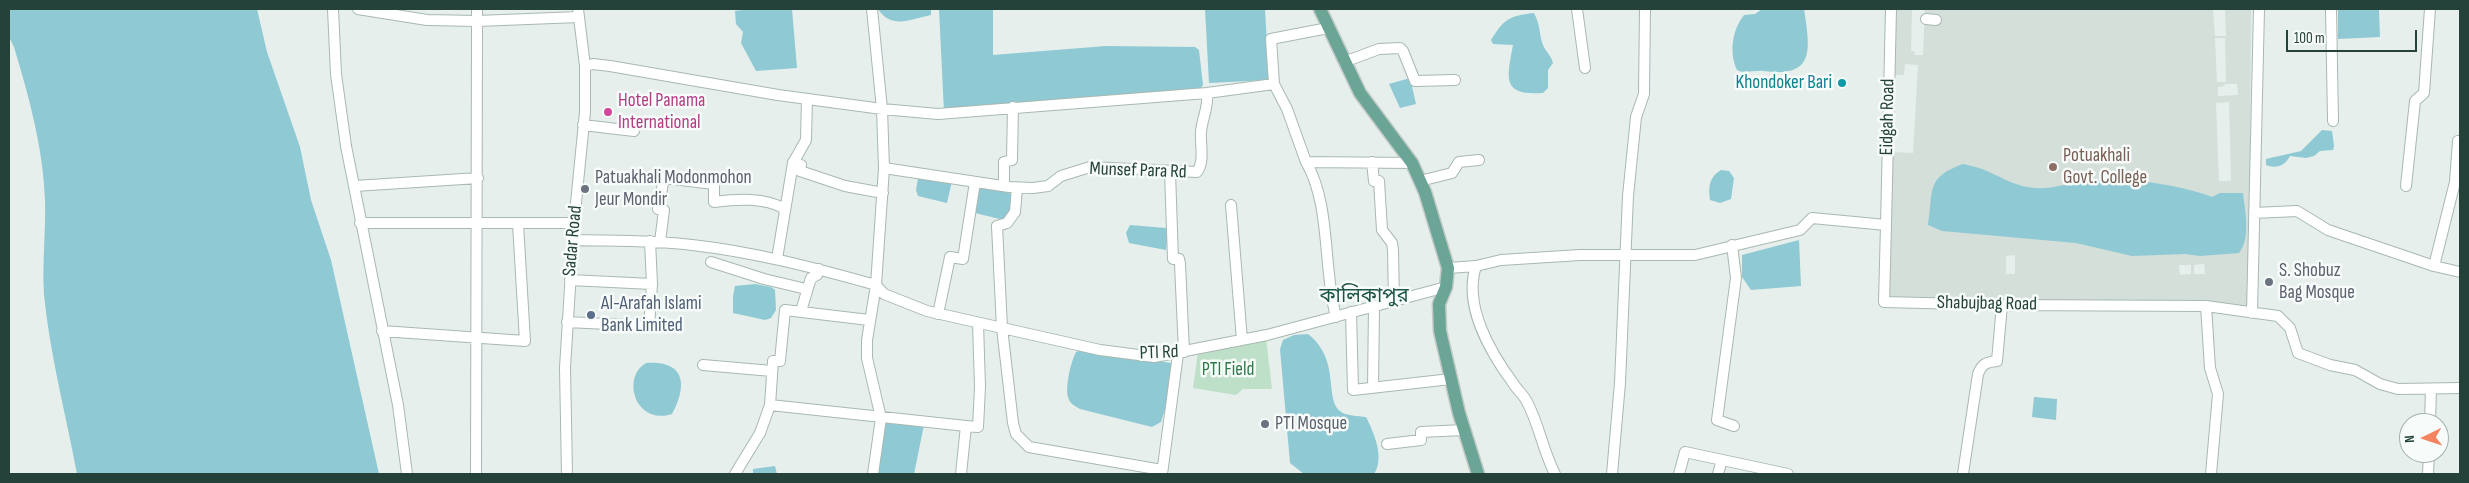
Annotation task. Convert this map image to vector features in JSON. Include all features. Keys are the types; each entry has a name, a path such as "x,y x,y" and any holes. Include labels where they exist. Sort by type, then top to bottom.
{"main road":[{"path":"1320,9 1360,93 1412,162 1420,181 1448,268 1446,287 1439,304 1439,319 1451,379 1478,474"}],"street":[{"path":"332,9 336,74 360,223 398,405 407,474"},
{"path":"358,9 427,20 477,21 579,13"},
{"path":"476,474 478,338 477,9"},
{"path":"872,9 882,109 884,168 876,285 869,320 867,358 881,418 873,474"},
{"path":"1578,9 1585,68"},
{"path":"1612,474 1620,383 1628,196 1636,117 1644,94 1645,9"},
{"name":"Eidgah Road","path":"1886,225 1891,9"},
{"path":"2252,313 2259,9"},
{"path":"2331,9 2333,121"},
{"path":"2406,186 2415,101 2424,92 2430,9"},
{"name":"Sadar Road","path":"567,474 565,368 567,322 583,125 585,66 579,13"},
{"path":"1328,28 1271,39 1274,84 1287,109 1318,189 1327,269 1336,317"},
{"path":"1344,62 1379,49 1400,48 1415,81 1455,80"},
{"path":"585,66 593,64 610,66 808,99 938,114 1207,92 1274,84"},
{"name":"Munsef Para Rd","path":"884,168 1017,188 1048,186 1061,176 1090,167 1197,172 1201,167 1201,132 1208,108 1207,92"},
{"path":"777,259 793,162 806,140 808,99"},
{"path":"1004,186 1004,162 1012,160 1013,107"},
{"path":"583,125 634,131"},
{"path":"2434,266 2454,182 2458,141 2460,141"},
{"path":"1420,181 1452,173 1459,162 1479,160"},
{"path":"793,162 801,165 800,171 845,186 883,193"},
{"path":"1306,162 1372,162 1390,164 1412,162"},
{"path":"1372,162 1374,181 1379,181 1382,230 1392,243 1394,301"},
{"path":"1017,188 1015,212 1007,223 997,226 1002,328 1013,423 1016,434 1021,442 1028,447 1162,472 1181,353 1179,259 1173,259 1170,172"},
{"path":"355,186 478,178"},
{"path":"567,322 649,326 655,242 664,210 658,209 664,178 714,184 714,202 741,199 768,203 785,210"},
{"path":"938,314 950,257 963,259 975,182"},
{"path":"1231,206 1242,340"},
{"path":"2254,213 2297,211 2328,230 2434,266 2460,272"},
{"path":"1448,268 1476,266 1502,260 1540,257 1695,255 1800,230 1812,218 1886,225"},
{"path":"360,223 574,223"},
{"path":"382,331 525,341 518,224"},
{"name":"Shabujbag Road","path":"1886,225 1884,302 2002,305 2206,306 2278,316 2290,328 2298,353 2330,365 2355,370 2380,384 2398,390 2431,389"},
{"path":"573,240 692,245 777,259 876,285"},
{"path":"1732,245 1736,278 1717,420 1734,426"},
{"path":"711,262 764,279 806,289"},
{"path":"1476,266 1471,280 1476,312 1482,329 1512,383 1527,402 1554,474"},
{"path":"801,312 806,289 811,278 817,275 819,269"},
{"path":"570,280 652,284"},
{"name":"PTI Rd","path":"876,285 884,294 895,300 938,314 1108,351 1154,357 1242,340 1446,287"},
{"path":"1963,474 1978,374 1985,363 1997,361 2002,305"},
{"path":"1373,388 1374,306"},
{"path":"2206,306 2210,368 2218,394 2211,474"},
{"path":"735,474 760,433 770,405 772,361 780,361 785,310 869,320"},
{"path":"1351,312 1353,390 1451,379"},
{"path":"770,405 978,427 980,387 978,323"},
{"path":"703,365 772,370"},
{"path":"2430,413 2431,389 2460,388"},
{"path":"961,474 966,426"},
{"path":"1387,444 1421,440 1421,432 1464,430"},
{"path":"1679,474 1685,452 1788,474"},
{"path":"1718,474 1722,460"}],"shaded area":[{"name":"Potuakhali Govt. College","path":"1891,9 1912,9 1911,51 1914,51 1915,55 1923,55 1925,9 2213,9 2215,36 2226,36 2225,9 2251,9 2249,309 1884,302","holes":["2215,38 2225,38 2226,82 2217,82","1905,64 1918,65 1913,153 1891,152 1895,75 1904,75","2225,84 2237,84 2238,95 2218,96 2218,87","2229,102 2231,181 2219,181 2216,103","2015,255 2015,274 2006,274 2006,256","2204,264 2205,274 2194,274 2194,265","2179,265 2191,265 2191,274 2180,275"]}],"green space":[{"name":"PTI Field","path":"1266,338 1272,389 1243,389 1236,395 1193,388 1198,352"}],"water":[{"path":"9,9 257,9 267,52 300,147 311,200 331,260 379,474 77,474 54,362 44,295 44,180 30,103 14,47 9,37"},
{"path":"792,9 797,68 756,71 741,43 743,32 736,24 735,11"},
{"path":"878,9 931,9 931,15 895,21 883,15"},
{"path":"939,9 993,9 993,55 1106,46 1195,47 1199,50 1203,85 1201,88 944,112"},
{"path":"1205,9 1265,9 1269,80 1209,83"},
{"path":"1762,9 1804,9 1808,48 1806,58 1801,65 1793,70 1781,72 1742,72 1737,70 1733,56 1734,35 1744,15 1755,14"},
{"path":"2338,9 2379,9 2380,37 2338,39"},
{"path":"1534,13 1543,45 1553,63 1548,70 1548,88 1543,93 1529,93 1513,88 1510,82 1509,67 1513,45 1493,44 1491,40 1500,27 1508,20 1513,17"},
{"path":"1410,78 1416,104 1400,108 1389,84"},
{"path":"2322,130 2332,131 2333,150 2320,151 2314,156 2306,158 2290,156 2286,162 2277,167 2266,165 2266,159 2301,151"},
{"path":"1963,164 1983,169 2017,184 2035,188 2053,187 2084,181 2131,180 2183,188 2212,197 2220,193 2243,193 2246,216 2245,240 2239,253 2200,256 2185,254 2132,256 2076,243 1942,231 1928,225 1932,194 1937,180 1951,169"},
{"path":"1721,170 1729,171 1734,178 1731,199 1720,203 1710,200 1709,191 1712,179"},
{"path":"918,178 952,181 947,203 918,196 916,190"},
{"path":"977,186 1005,191 1013,195 1014,206 1004,220 975,213"},
{"path":"1130,225 1166,228 1168,230 1166,250 1129,243 1126,233"},
{"path":"1799,240 1801,286 1751,290 1742,277 1742,255"},
{"path":"755,284 771,287 775,290 776,310 771,318 765,320 733,313 735,286"},
{"path":"1308,334 1325,355 1335,405 1345,414 1366,417 1369,423 1377,445 1379,461 1374,474 1304,474 1290,463 1280,349 1283,340 1294,335"},
{"path":"1083,349 1171,363 1166,406 1161,422 1152,427 1080,409 1072,404 1067,393 1069,374 1076,352"},
{"path":"646,363 659,363 669,366 676,370 680,376 680,393 672,414 659,416 649,413 641,407 636,398 633,388 634,379 638,370"},
{"path":"2034,397 2057,399 2056,420 2032,417"},
{"path":"884,421 924,425 914,474 876,474"},
{"path":"775,466 777,474 753,474 753,469"}],"place":[{"name":"Khondoker Bari","path":"1842,83"},
{"name":"Hotel Panama International","path":"608,112"},
{"name":"Potuakhali Govt. College","path":"2053,167"},
{"name":"Patuakhali Modonmohon Jeur Mondir","path":"585,189"},
{"name":"S. Shobuz Bag Mosque","path":"2269,282"},
{"name":"Al-Arafah Islami Bank Limited","path":"591,315"},
{"name":"PTI Mosque","path":"1265,424"}],"district":[{"name":"কালিকাপুর","path":"1364,297"}]}
